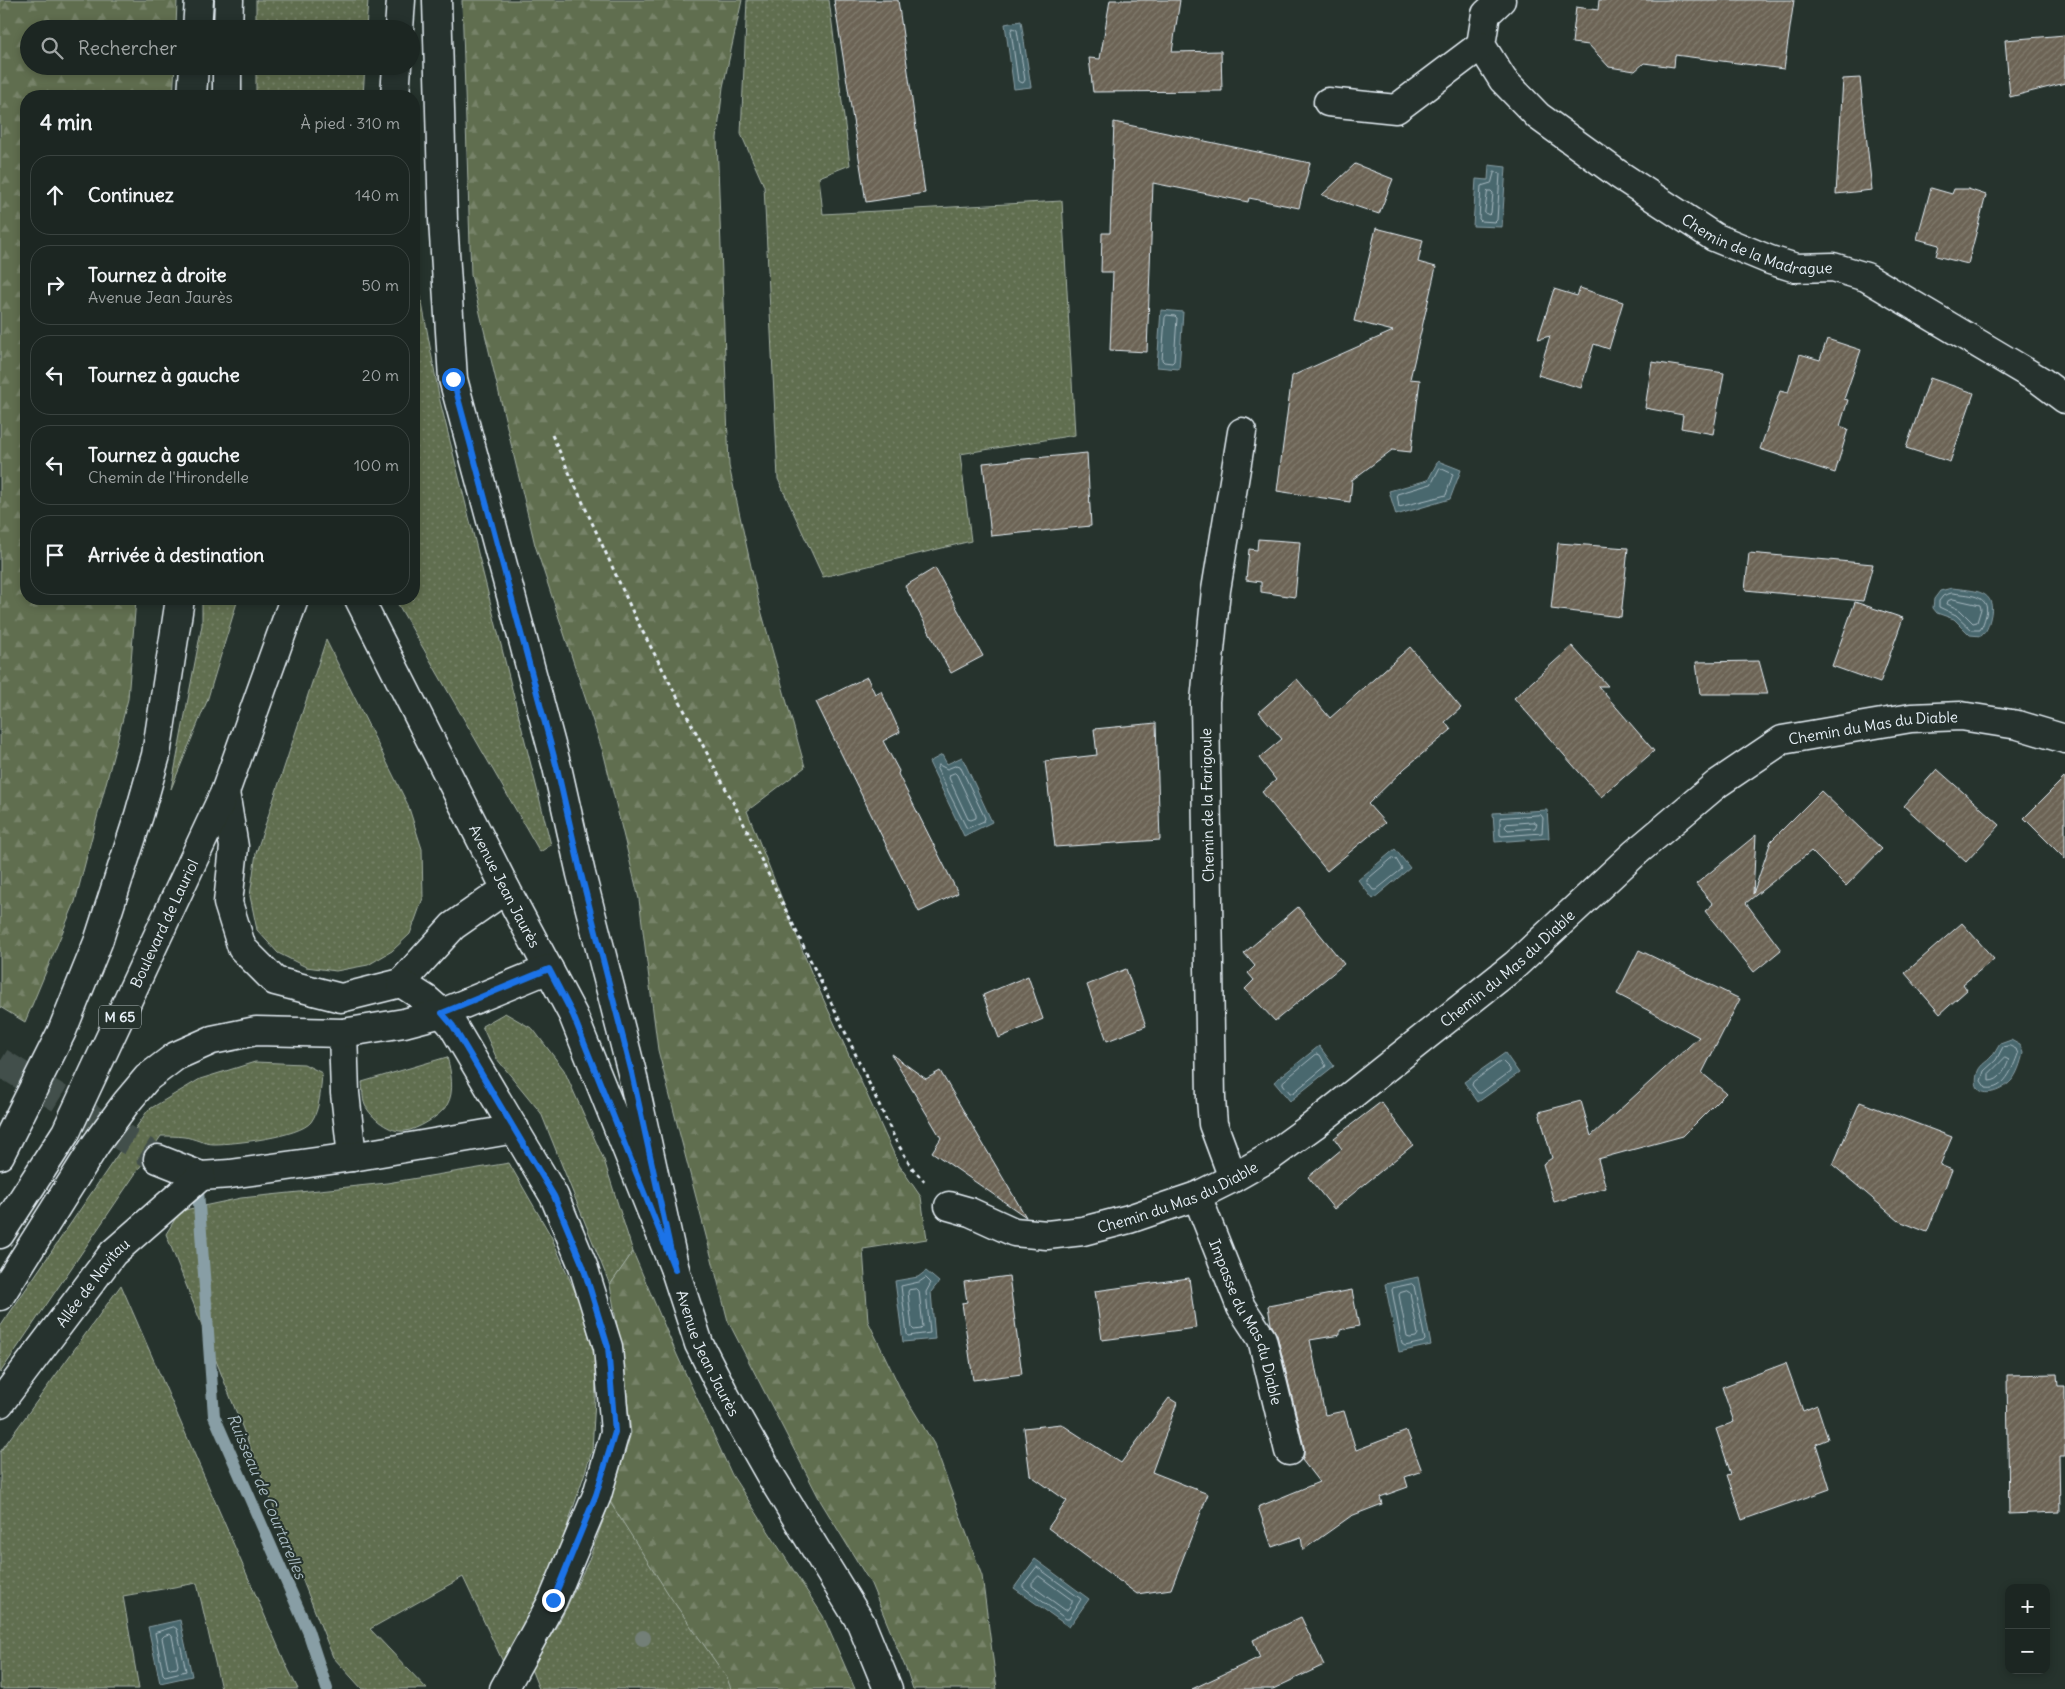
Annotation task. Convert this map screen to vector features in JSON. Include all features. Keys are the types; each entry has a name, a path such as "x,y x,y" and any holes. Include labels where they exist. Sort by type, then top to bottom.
{"main road":[{"path":"198,20 199,0"},
{"path":"228,20 229,0"},
{"path":"399,20 400,0"},
{"path":"437,0 443,220 453,379 557,768 581,874 632,1073 675,1270"},
{"path":"1328,102 1396,109 1481,45 1486,14 1501,0"},
{"name":"Chemin de la Madrague","path":"1481,45 1503,80 1538,116 1618,174 1714,237 1770,260 1796,268 1833,266 1866,277 2041,382 2065,399"},
{"path":"192,90 193,75"},
{"path":"226,90 227,75"},
{"path":"395,90 396,75"},
{"name":"Chemin de la Farigoule","path":"1233,1178 1213,1124 1211,1099 1205,701 1216,590 1242,432"},
{"path":"0,1155 62,1031 98,942 156,755 179,605"},
{"name":"Avenue Jean Jaurès","path":"362,605 506,889 573,1015 675,1270 699,1344 727,1399 768,1470 861,1623 888,1689"},
{"name":"M 65","path":"224,792 291,610"},
{"name":"Chemin du Mas du Diable","path":"949,1206 970,1212 1014,1232 1047,1235 1083,1231 1129,1219 1197,1196 1233,1178 1270,1157 1314,1125 1507,971 1656,835 1717,784 1782,740 1911,718 1961,716 2018,725 2065,739"},
{"path":"224,792 234,847 228,903 242,948 276,981 341,998 401,983 453,926 506,889"},
{"name":"Boulevard de Lauriol","path":"0,1234 66,1132 224,792"},
{"path":"0,1296 96,1144 126,1103 147,1078 176,1056 212,1040 256,1031 343,1033 404,1023 442,1013 549,969"},
{"path":"401,983 426,999 453,1026 554,1196 583,1266 608,1347 615,1432 596,1495 553,1600 504,1689"},
{"path":"341,998 345,1093 352,1157"},
{"path":"158,1159 201,1176 247,1172 352,1157 515,1129"},
{"name":"Allée de Navitau","path":"0,1403 113,1253 201,1176"},
{"name":"Impasse du Mas du Diable","path":"1197,1196 1241,1307 1262,1339 1289,1452"}],"path":[{"path":"552,435 636,619 736,808 896,1141 913,1169 949,1206"}],"green space":[{"path":"0,0 177,0 176,20 20,20 20,75 174,75 173,90 20,90 20,605 136,605 128,699 75,902 25,1022 0,1007"},
{"path":"256,0 368,0 367,20 256,20"},
{"path":"462,0 742,0 723,87 717,138 729,466 759,603 805,767 747,811 811,972 899,1165 921,1197 927,1239 863,1249 868,1321 901,1390 934,1444 982,1576 997,1689 913,1689 871,1584 821,1502 728,1321 658,1050 639,899 604,755 535,545 471,275"},
{"path":"747,0 829,0 850,165 819,177 823,214 1062,201 1075,435 960,454 971,541 823,577 778,479 764,186 741,134"},
{"path":"256,75 364,75 363,90 256,90"},
{"path":"420,292 440,401 551,845 540,852 398,605 420,605"},
{"path":"202,605 236,605 207,701 171,789 202,625"},
{"path":"326,640 408,805 422,849 423,898 410,934 392,951 368,965 336,971 306,967 278,953 257,930 250,896 256,853"},
{"path":"505,1013 533,1029 564,1070 604,1160 633,1252 610,1285 541,1113 497,1059 482,1026"},
{"path":"447,1057 451,1075 451,1094 447,1105 434,1118 416,1128 399,1131 382,1124 368,1110 363,1099 362,1082"},
{"path":"255,1062 304,1064 322,1073 318,1105 311,1122 294,1132 280,1136 236,1143 210,1144 176,1136 161,1136 0,1373 0,1327 148,1110 200,1079"},
{"path":"509,1163 551,1236 579,1301 597,1365 592,1451 553,1569 504,1664 463,1577 370,1629 427,1689 362,1689 333,1657 166,1234 180,1211 241,1198 387,1183"},
{"path":"633,1252 677,1355 732,1475 823,1616 855,1689 731,1689 727,1678 671,1598 610,1502 631,1433 622,1355 610,1285"},
{"path":"121,1285 298,1689 221,1689 197,1583 123,1596 139,1689 0,1689 0,1452"},
{"path":"617,1482 747,1689 539,1689 531,1669 562,1617 589,1559"}],"water":[{"path":"1021,21 1031,87 1014,89 1005,24"},
{"path":"1489,165 1506,167 1502,227 1473,226 1476,179 1488,180"},
{"path":"1161,310 1183,312 1179,369 1157,367"},
{"path":"1438,461 1461,470 1450,499 1396,515 1389,491 1428,480"},
{"path":"1952,588 1982,593 1991,602 1992,609 1989,624 1981,636 1970,635 1954,619 1937,613 1933,608 1934,599 1940,591"},
{"path":"942,755 947,764 962,757 992,822 964,836 929,762"},
{"path":"1547,810 1549,838 1495,842 1493,813"},
{"path":"1395,849 1410,868 1373,899 1358,880"},
{"path":"2011,1040 2020,1045 2023,1053 2015,1075 2011,1081 1998,1090 1985,1093 1981,1091 1977,1087 1976,1080 1979,1069 1994,1054 2000,1044"},
{"path":"1319,1046 1334,1066 1290,1101 1274,1082"},
{"path":"1505,1053 1519,1073 1478,1102 1464,1082"},
{"path":"926,1271 939,1282 931,1292 935,1339 903,1342 895,1281 918,1277"},
{"path":"1418,1277 1431,1345 1399,1352 1385,1284"},
{"path":"1035,1559 1089,1599 1069,1627 1014,1588"},
{"path":"180,1620 192,1676 160,1683 148,1627"}],"building":[{"path":"834,0 898,0 925,193 866,202"},
{"path":"1110,0 1180,0 1172,52 1221,51 1222,91 1093,92 1089,58 1100,59"},
{"path":"1599,0 1794,0 1784,69 1675,55 1674,67 1644,63 1635,71 1609,67 1589,45 1572,43 1576,7 1598,10"},
{"path":"2065,35 2065,83 2010,97 2005,40"},
{"path":"1860,78 1872,190 1836,194 1843,79"},
{"path":"1114,122 1310,163 1299,208 1249,198 1248,202 1153,183 1147,352 1110,350 1113,272 1101,272 1102,233 1110,233"},
{"path":"1355,164 1393,179 1379,214 1322,195"},
{"path":"1931,188 1952,194 1954,189 1968,189 1986,195 1968,264 1936,256 1939,245 1917,239"},
{"path":"1376,228 1423,240 1418,262 1436,267 1410,379 1420,380 1411,452 1392,450 1352,480 1350,502 1277,491 1292,376 1393,331 1354,321"},
{"path":"1580,288 1623,302 1609,349 1594,344 1581,388 1538,375 1550,336 1538,339 1554,289 1577,296"},
{"path":"1827,339 1861,350 1844,399 1848,400 1840,426 1848,429 1835,473 1760,449 1780,391 1788,393 1800,354 1820,360"},
{"path":"1652,362 1724,373 1713,434 1681,428 1683,415 1645,408"},
{"path":"1930,378 1974,393 1950,462 1906,448"},
{"path":"1087,453 1091,526 991,536 983,463"},
{"path":"1258,539 1300,542 1295,597 1261,592 1261,582 1246,580 1249,549 1257,550"},
{"path":"1558,543 1628,548 1621,617 1551,609"},
{"path":"1749,553 1873,564 1863,601 1745,590"},
{"path":"935,568 983,656 951,673 905,586"},
{"path":"1855,602 1903,618 1880,683 1832,666"},
{"path":"1572,646 1608,686 1598,686 1654,751 1601,797 1514,698"},
{"path":"1410,647 1461,708 1445,722 1451,730 1405,768 1368,804 1385,823 1327,871 1262,792 1276,780 1259,758 1282,739 1259,712 1297,679 1330,718"},
{"path":"1759,661 1768,694 1700,694 1696,662"},
{"path":"867,677 875,694 881,691 900,732 883,741 958,893 919,912 816,702"},
{"path":"1156,723 1160,840 1055,847 1045,761 1097,755 1094,729"},
{"path":"1937,769 2000,825 1966,862 1904,806"},
{"path":"2065,777 2065,859 2024,818"},
{"path":"1821,791 1882,849 1846,886 1811,851 1746,903 1781,950 1754,972 1705,911 1713,904 1696,884 1756,835 1753,894 1771,841"},
{"path":"1298,907 1344,964 1275,1021 1245,989 1254,980 1248,973 1255,966 1244,953"},
{"path":"1962,923 1994,959 1963,984 1967,990 1940,1014 1905,973"},
{"path":"1639,950 1740,999 1702,1073 1726,1093 1683,1136 1598,1159 1606,1188 1554,1202 1543,1164 1552,1158 1539,1112 1581,1101 1591,1136 1699,1037 1617,994"},
{"path":"1126,969 1146,1026 1107,1041 1087,985"},
{"path":"1028,976 1043,1019 999,1038 983,995"},
{"path":"891,1054 926,1079 940,1071 1026,1217 932,1152 941,1138"},
{"path":"1381,1102 1413,1145 1334,1209 1308,1177 1342,1149 1334,1138"},
{"path":"1860,1102 1952,1137 1940,1165 1952,1170 1927,1232 1899,1221 1833,1165"},
{"path":"1009,1276 1022,1374 973,1380 962,1303 967,1302 964,1282"},
{"path":"1189,1278 1196,1328 1102,1340 1095,1291"},
{"path":"1352,1290 1359,1326 1340,1330 1340,1335 1310,1340 1325,1415 1344,1411 1356,1450 1407,1431 1422,1471 1405,1477 1408,1487 1380,1497 1382,1504 1351,1516 1303,1550 1301,1537 1272,1547 1258,1507 1319,1482 1302,1460 1304,1447 1277,1335 1271,1324 1268,1306"},
{"path":"1786,1363 1803,1411 1817,1405 1828,1439 1816,1444 1830,1489 1742,1520 1727,1475 1731,1474 1716,1429 1734,1422 1722,1387"},
{"path":"2057,1374 2058,1386 2065,1386 2065,1456 2059,1456 2060,1512 2009,1514 2007,1375"},
{"path":"1169,1398 1177,1403 1152,1472 1208,1494 1171,1589 1137,1594 1048,1528 1067,1501 1030,1475 1024,1428 1061,1424 1121,1463"},
{"path":"1301,1617 1324,1665 1273,1689 1192,1689 1260,1657 1253,1640"}],"waterway":[{"name":"Ruisseau de Courtarelles","path":"198,1190 214,1416 308,1631 327,1689"}],"tunnel":[{"path":"0,1062 158,1159"}],"route":[{"path":"453,379 557,768 581,874 632,1073 675,1270 573,1015 549,969 442,1013 453,1026 554,1196 583,1266 608,1347 615,1432 596,1495 553,1600"}]}
